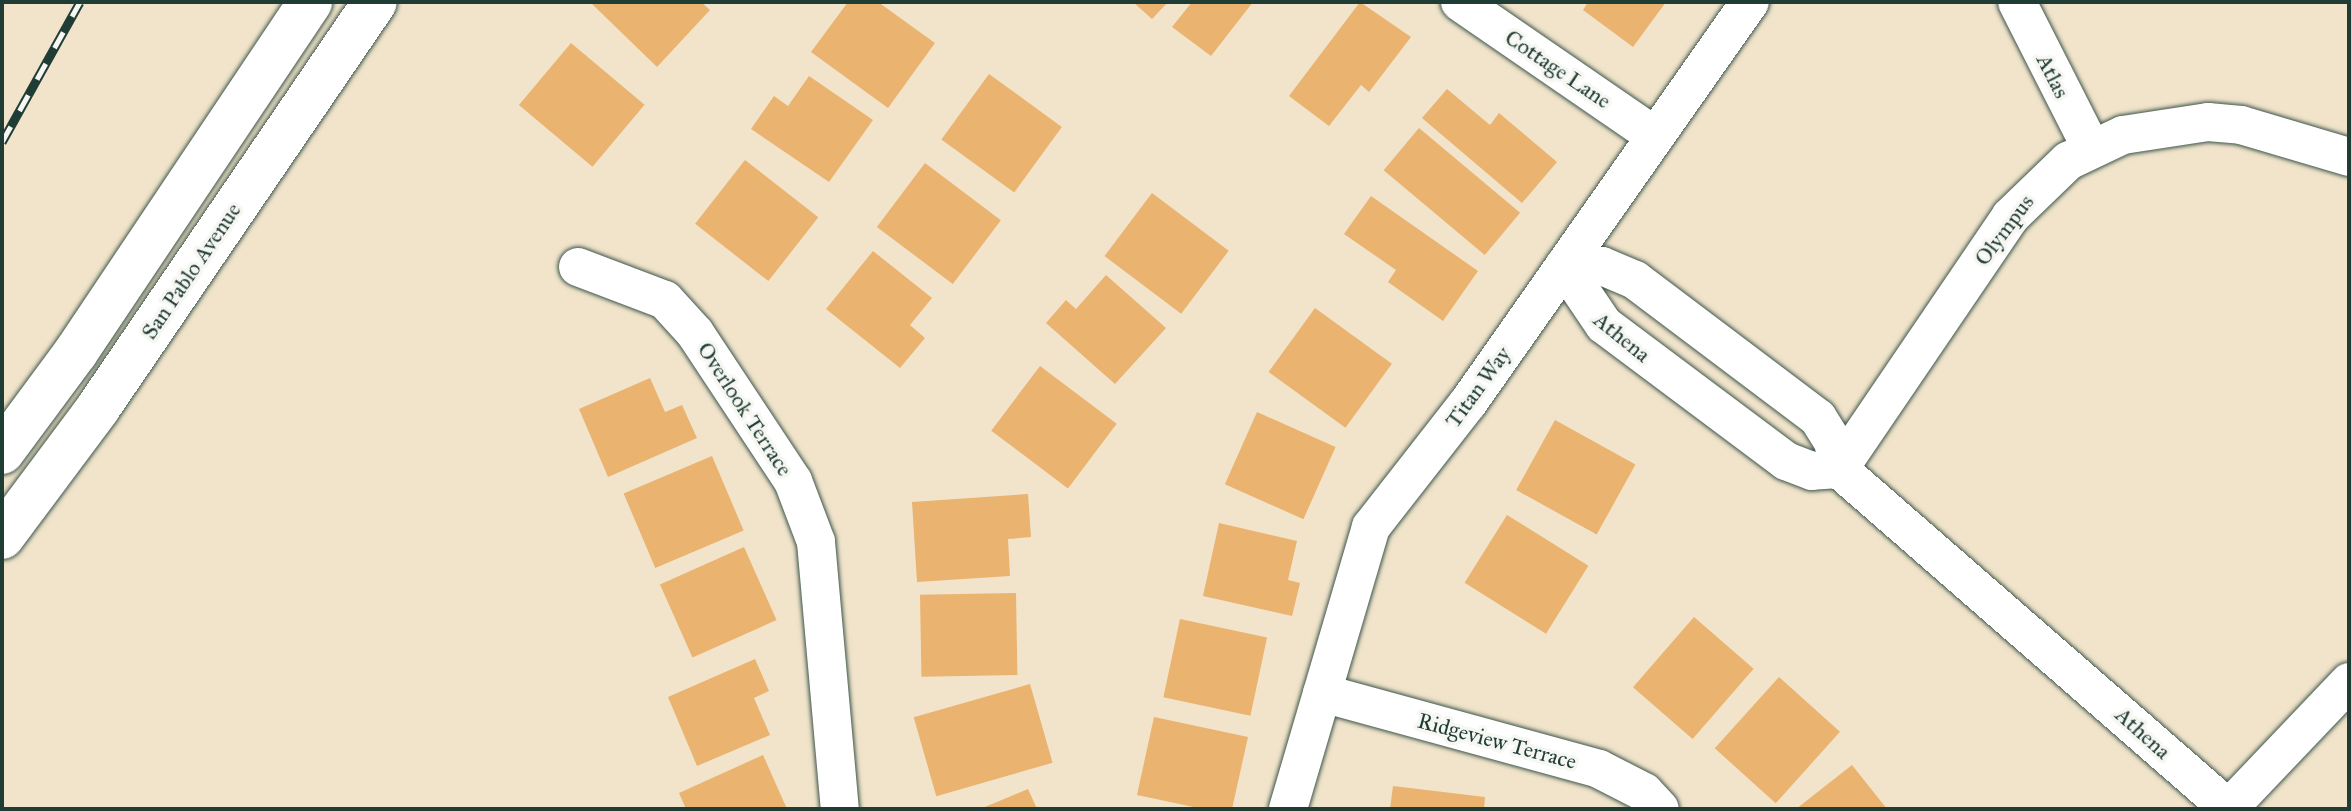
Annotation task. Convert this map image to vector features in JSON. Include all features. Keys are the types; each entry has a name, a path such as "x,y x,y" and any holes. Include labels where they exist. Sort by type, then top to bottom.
{"main road":[{"path":"2,452 76,352 310,2"},
{"name":"San Pablo Avenue","path":"2,537 98,408 375,2"}],"street":[{"name":"Cottage Lane","path":"1460,2 1655,136"},
{"name":"Titan Way","path":"1288,809 1371,527 1468,403 1750,2"},
{"name":"Atlas","path":"2017,2 2091,148"},
{"name":"Olympus","path":"1839,469 2010,217 2047,179 2091,148 2159,126 2208,122 2241,125 2349,157"},
{"name":"Athena","path":"1564,266 1604,325 1774,452 1812,471 1839,469 2229,809 2349,682"},
{"path":"1564,266 1602,266 1635,280 1818,418 1833,442 1839,469"},
{"name":"Overlook Terrace","path":"578,267 665,300 695,333 793,481 816,542 840,809"},
{"name":"Ridgeview Terrace","path":"1322,693 1599,769 1644,792 1660,809"}],"building":[{"path":"590,2 701,2 710,10 657,67"},
{"path":"848,2 878,2 935,43 888,108 811,52"},
{"path":"1133,2 1168,2 1152,19"},
{"path":"1192,2 1253,2 1211,56 1172,27"},
{"path":"1360,2 1411,37 1369,92 1361,85 1329,126 1289,96"},
{"path":"1588,2 1666,2 1633,47 1583,10"},
{"path":"571,43 645,105 592,167 519,105"},
{"path":"989,74 1062,127 1014,192 941,140"},
{"path":"809,76 873,120 829,182 751,129 774,96 788,106"},
{"path":"1447,89 1490,125 1499,113 1557,162 1522,203 1422,118"},
{"path":"1419,128 1520,213 1485,255 1384,170"},
{"path":"745,160 818,217 768,281 695,224"},
{"path":"925,163 1001,220 953,284 877,227"},
{"path":"1152,193 1229,251 1181,314 1104,256"},
{"path":"1371,196 1478,271 1443,321 1388,282 1396,270 1344,234"},
{"path":"873,251 932,298 910,325 925,338 900,368 826,309"},
{"path":"1106,275 1166,328 1115,384 1046,323 1066,300 1076,309"},
{"path":"1315,308 1392,364 1345,428 1269,372"},
{"path":"1040,366 1117,424 1068,488 991,431"},
{"path":"650,378 665,412 682,405 697,438 608,477 579,409"},
{"path":"1257,412 1336,447 1303,519 1225,484"},
{"path":"1555,420 1635,465 1597,535 1516,490"},
{"path":"712,456 744,531 655,568 624,494"},
{"path":"1028,494 1031,537 1008,539 1010,576 917,582 912,502"},
{"path":"1507,515 1588,566 1546,634 1465,583"},
{"path":"1219,523 1297,541 1288,580 1300,583 1292,616 1203,596"},
{"path":"744,547 777,620 692,658 660,584"},
{"path":"1016,593 1017,675 921,677 920,595"},
{"path":"1694,617 1754,669 1693,739 1633,687"},
{"path":"1180,619 1267,638 1250,716 1163,697"},
{"path":"755,659 769,691 754,698 770,735 697,766 668,697"},
{"path":"1779,677 1840,732 1776,803 1715,748"},
{"path":"1030,684 1053,763 936,796 914,717"},
{"path":"1154,717 1248,737 1232,809 1203,809 1137,795"},
{"path":"763,755 787,809 686,809 679,793"},
{"path":"1852,765 1887,809 1796,809"},
{"path":"1393,786 1485,797 1484,809 1390,809"},
{"path":"1028,789 1037,809 980,809"}],"railway":[{"path":"2,142 80,2"}]}
